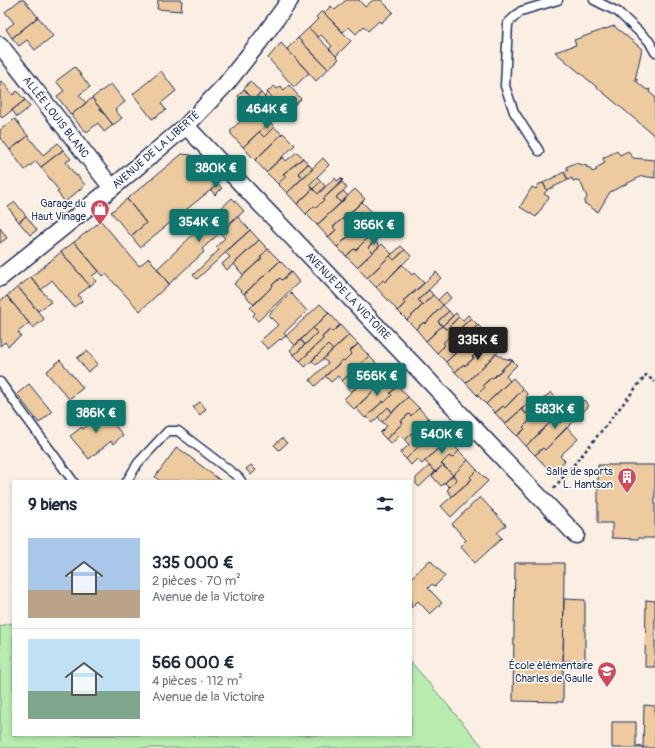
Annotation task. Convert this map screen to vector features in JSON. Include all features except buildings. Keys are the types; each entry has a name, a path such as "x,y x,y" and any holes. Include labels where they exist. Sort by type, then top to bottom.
{"street":[{"name":"AVENUE DE LA LIBERTÉ","path":"0,278 186,126 226,84 290,0"},
{"name":"ALLÉE LOUIS BLANC","path":"0,45 112,188"},
{"name":"AVENUE DE LA VICTOIRE","path":"186,126 576,535"}],"lane":[{"path":"539,151 514,112 505,86 508,23 521,11 558,0"},
{"path":"594,0 618,12 649,41 655,52"},
{"path":"0,382 72,480"},
{"path":"128,480 138,463 168,431 178,431 238,476 240,480"}],"path":[{"path":"543,500 588,449 646,375 655,382"}],"green space":[{"path":"12,623 12,736 412,736 412,663 484,748 0,748 0,626"}],"place":[{"name":"Garage du Haut Vinage","path":"100,226"},
{"name":"Salle de sports L. Hantson","path":"627,494"},
{"name":"École élémentaire Charles de Gaulle","path":"607,688"}]}
